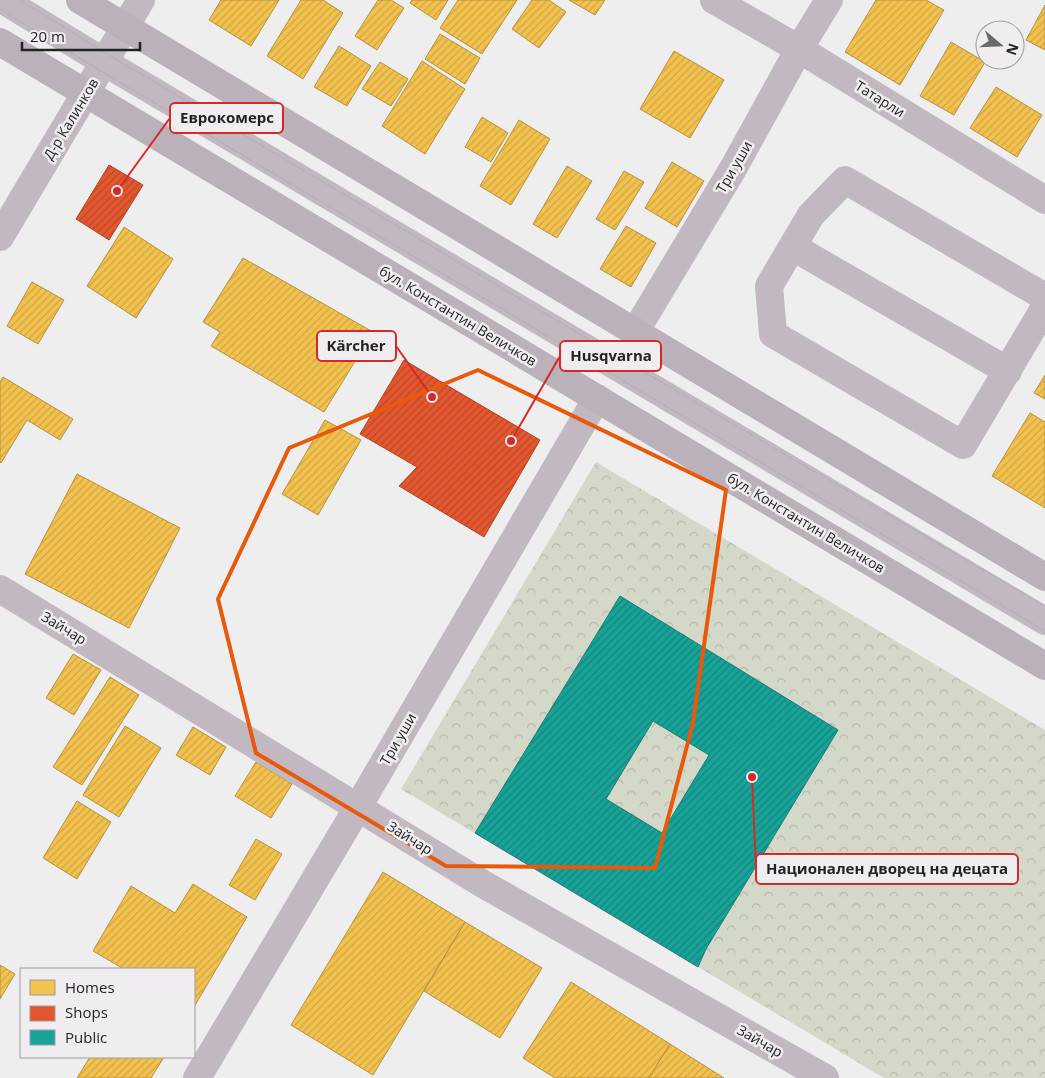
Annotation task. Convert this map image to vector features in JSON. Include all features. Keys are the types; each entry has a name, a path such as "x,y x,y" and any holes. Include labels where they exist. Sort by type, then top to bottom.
{"main road":[{"path":"80,0 1045,577"},
{"name":"бул. Константин Величков","path":"0,42 1045,666"}],"street":[{"path":"3,0 104,62 1045,621"},
{"name":"Д-р Калинков","path":"0,237 141,0"},
{"name":"Татарли","path":"714,0 799,49 1045,200"},
{"name":"Три уши","path":"635,332 734,167 799,49 830,0"},
{"path":"1045,297 845,180 812,216 769,286 773,334 963,445 1045,307"},
{"path":"793,247 1008,370"},
{"name":"Три уши","path":"197,1078 597,398"},
{"name":"Зайчар","path":"0,589 483,884 825,1078"}],"highlighted area":[{"path":"478,370 726,490 693,723 655,868 446,866 256,753 218,599 289,448"}],"green space":[{"path":"596,462 1045,730 1045,1078 884,1078 401,789"}],"building: Homes":[{"path":"221,0 279,0 251,46 209,20"},
{"path":"301,0 323,0 343,13 303,79 267,56"},
{"path":"378,0 391,0 404,8 377,50 355,36"},
{"path":"412,0 448,0 436,20 410,3"},
{"path":"458,0 517,0 482,54 440,28"},
{"path":"532,0 549,0 566,12 539,48 512,29"},
{"path":"569,0 605,0 595,15"},
{"path":"876,0 926,0 944,10 900,85 845,52"},
{"path":"1045,5 1045,50 1026,40"},
{"path":"440,34 480,58 465,84 425,59"},
{"path":"951,42 975,56 975,70 980,70 954,115 920,96"},
{"path":"339,46 371,66 347,106 314,87"},
{"path":"674,51 724,80 690,138 640,109"},
{"path":"422,61 465,89 425,154 382,126"},
{"path":"380,62 408,79 391,106 362,89"},
{"path":"996,87 1042,115 1017,157 970,128"},
{"path":"482,117 508,133 491,162 465,147"},
{"path":"519,120 550,139 511,205 480,186"},
{"path":"672,162 704,181 677,227 645,208"},
{"path":"567,166 592,181 557,238 533,224"},
{"path":"624,171 644,182 615,230 596,219"},
{"path":"626,226 656,243 631,287 600,269"},
{"path":"124,227 173,259 136,318 87,286"},
{"path":"243,258 373,332 324,412 211,346 220,332 203,322"},
{"path":"32,282 64,300 38,344 7,326"},
{"path":"1045,375 1045,399 1034,393"},
{"path":"3,377 73,419 60,440 27,420 1,463 0,382"},
{"path":"1030,413 1045,422 1045,508 992,476"},
{"path":"325,420 361,440 318,515 282,494"},
{"path":"77,474 180,528 129,628 25,574"},
{"path":"73,654 101,670 74,715 46,698"},
{"path":"110,677 139,695 82,785 53,767"},
{"path":"125,726 161,748 119,817 83,795"},
{"path":"193,727 226,747 210,775 176,755"},
{"path":"256,762 292,784 271,818 235,796"},
{"path":"77,801 111,822 77,879 43,858"},
{"path":"256,839 282,854 255,900 229,885"},
{"path":"383,872 465,922 373,1075 291,1025"},
{"path":"193,884 247,917 195,1005 195,968 122,968 93,951 131,886 175,913"},
{"path":"465,922 542,968 500,1038 424,991"},
{"path":"0,965 15,974 0,999"},
{"path":"571,982 670,1044 649,1078 555,1078 523,1058"},
{"path":"670,1044 724,1078 649,1078"},
{"path":"89,1058 163,1058 151,1078 77,1078"}],"building: Shops":[{"path":"109,165 143,185 109,240 76,219"},
{"path":"404,360 540,440 484,537 399,486 417,467 360,434"}],"building: Public":[{"path":"620,596 838,730 706,949 698,967 475,833","holes":["653,721 709,755 662,833 606,799"]}],"tram line":[{"path":"20,0 109,55 615,355 1045,606"},
{"path":"0,9 99,70 1045,631"}],"place":[{"name":"Еврокомерс","path":"117,191"},
{"name":"Kärcher","path":"432,397"},
{"name":"Husqvarna","path":"511,441"},
{"name":"Национален дворец на децата","path":"752,777"}]}
